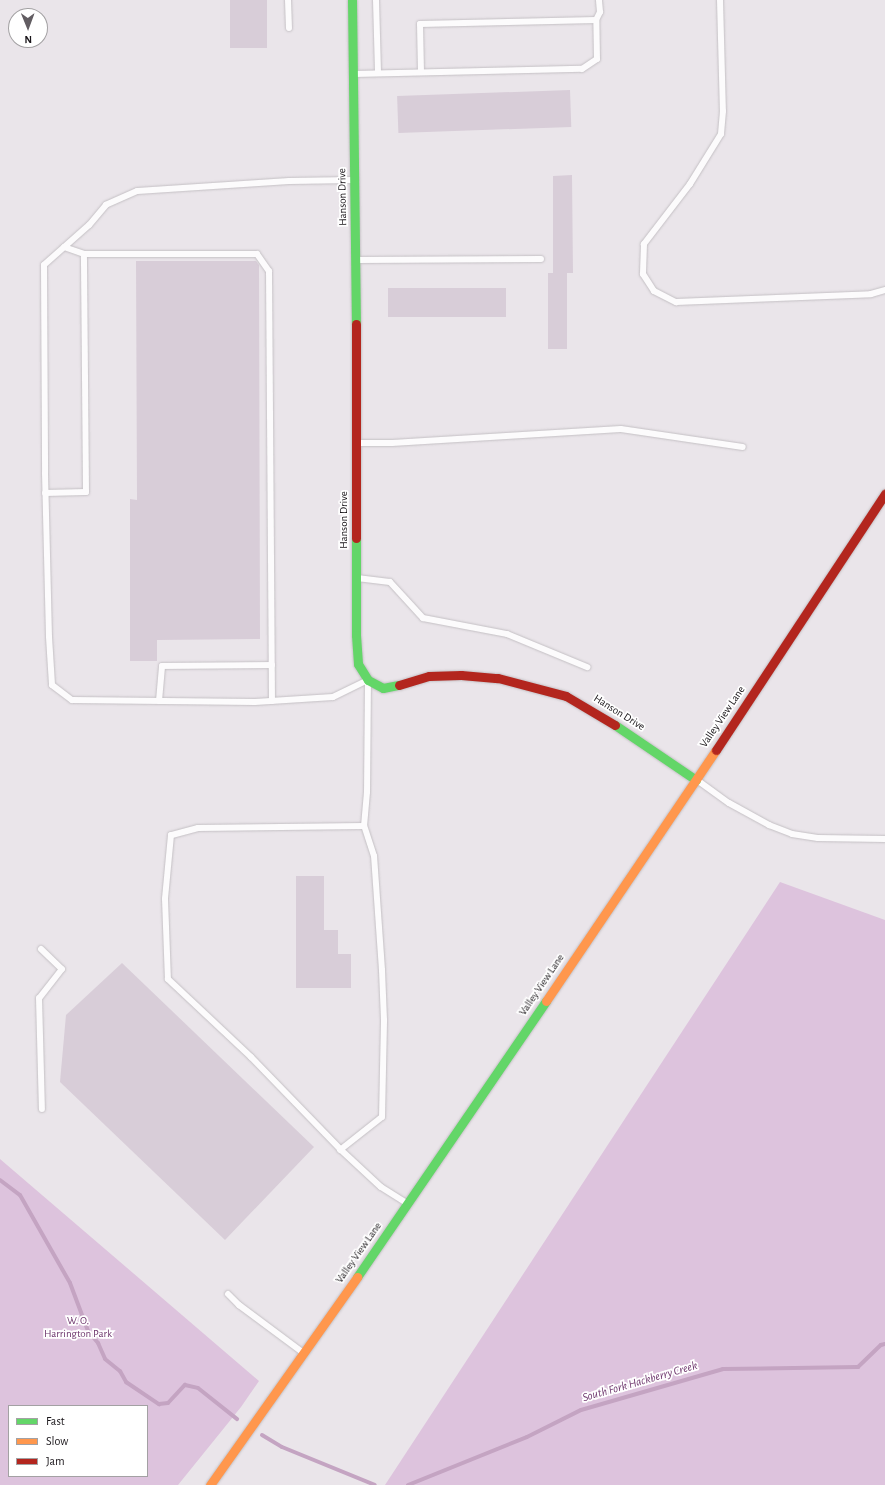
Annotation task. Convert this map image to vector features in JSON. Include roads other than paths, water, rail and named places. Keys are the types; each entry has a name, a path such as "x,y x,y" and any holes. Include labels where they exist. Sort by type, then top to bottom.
{"main road":[{"name":"Hanson Drive","path":"352,0 355,260 356,636 358,664 368,680 382,688 403,684 429,676 461,675 498,678 566,696 629,733 696,780"},
{"name":"Valley View Lane","path":"210,1485 268,1406 303,1353 408,1204 696,780 885,494"}],"lane":[{"path":"288,0 289,28"},
{"path":"376,0 378,73"},
{"path":"353,74 582,69 597,59 596,20 600,12 599,0"},
{"path":"720,0 723,111 721,134 690,184 644,244 643,274 654,291 676,302 871,294 885,290"},
{"path":"422,72 420,24 596,20"},
{"path":"340,1150 382,1117 384,1020 382,970 374,856 364,826 367,792 368,680 333,697 272,701 72,700 52,685 48,637 45,493 44,265 88,225 106,205 137,191 289,181 354,180"},
{"path":"64,247 84,254 257,254 269,271 272,701"},
{"path":"45,493 86,492 84,254"},
{"path":"355,260 540,259"},
{"path":"356,443 392,443 621,429 743,447"},
{"path":"356,578 390,582 423,618 507,634 587,667"},
{"path":"159,701 162,666 272,665"},
{"path":"696,780 749,814 792,834 818,838 885,839"},
{"path":"364,826 198,828 171,835 165,899 168,979 251,1057 340,1150 381,1187 408,1204"},
{"path":"41,949 62,969 39,998 42,1109"},
{"path":"228,1294 239,1305 303,1353"}],"waterway":[{"name":"South Fork Hackberry Creek","path":"0,1180 20,1195 70,1283 88,1331 98,1343 105,1359 120,1371 126,1382 159,1404 168,1403 185,1385 198,1388 237,1419"},
{"name":"South Fork Hackberry Creek","path":"408,1485 527,1437 581,1410 723,1369 858,1367 881,1345 885,1344"},
{"name":"South Fork Hackberry Creek","path":"262,1435 282,1447 375,1485"}],"park label":[{"name":"W. O. Harrington Park","path":"78,1328"}]}
